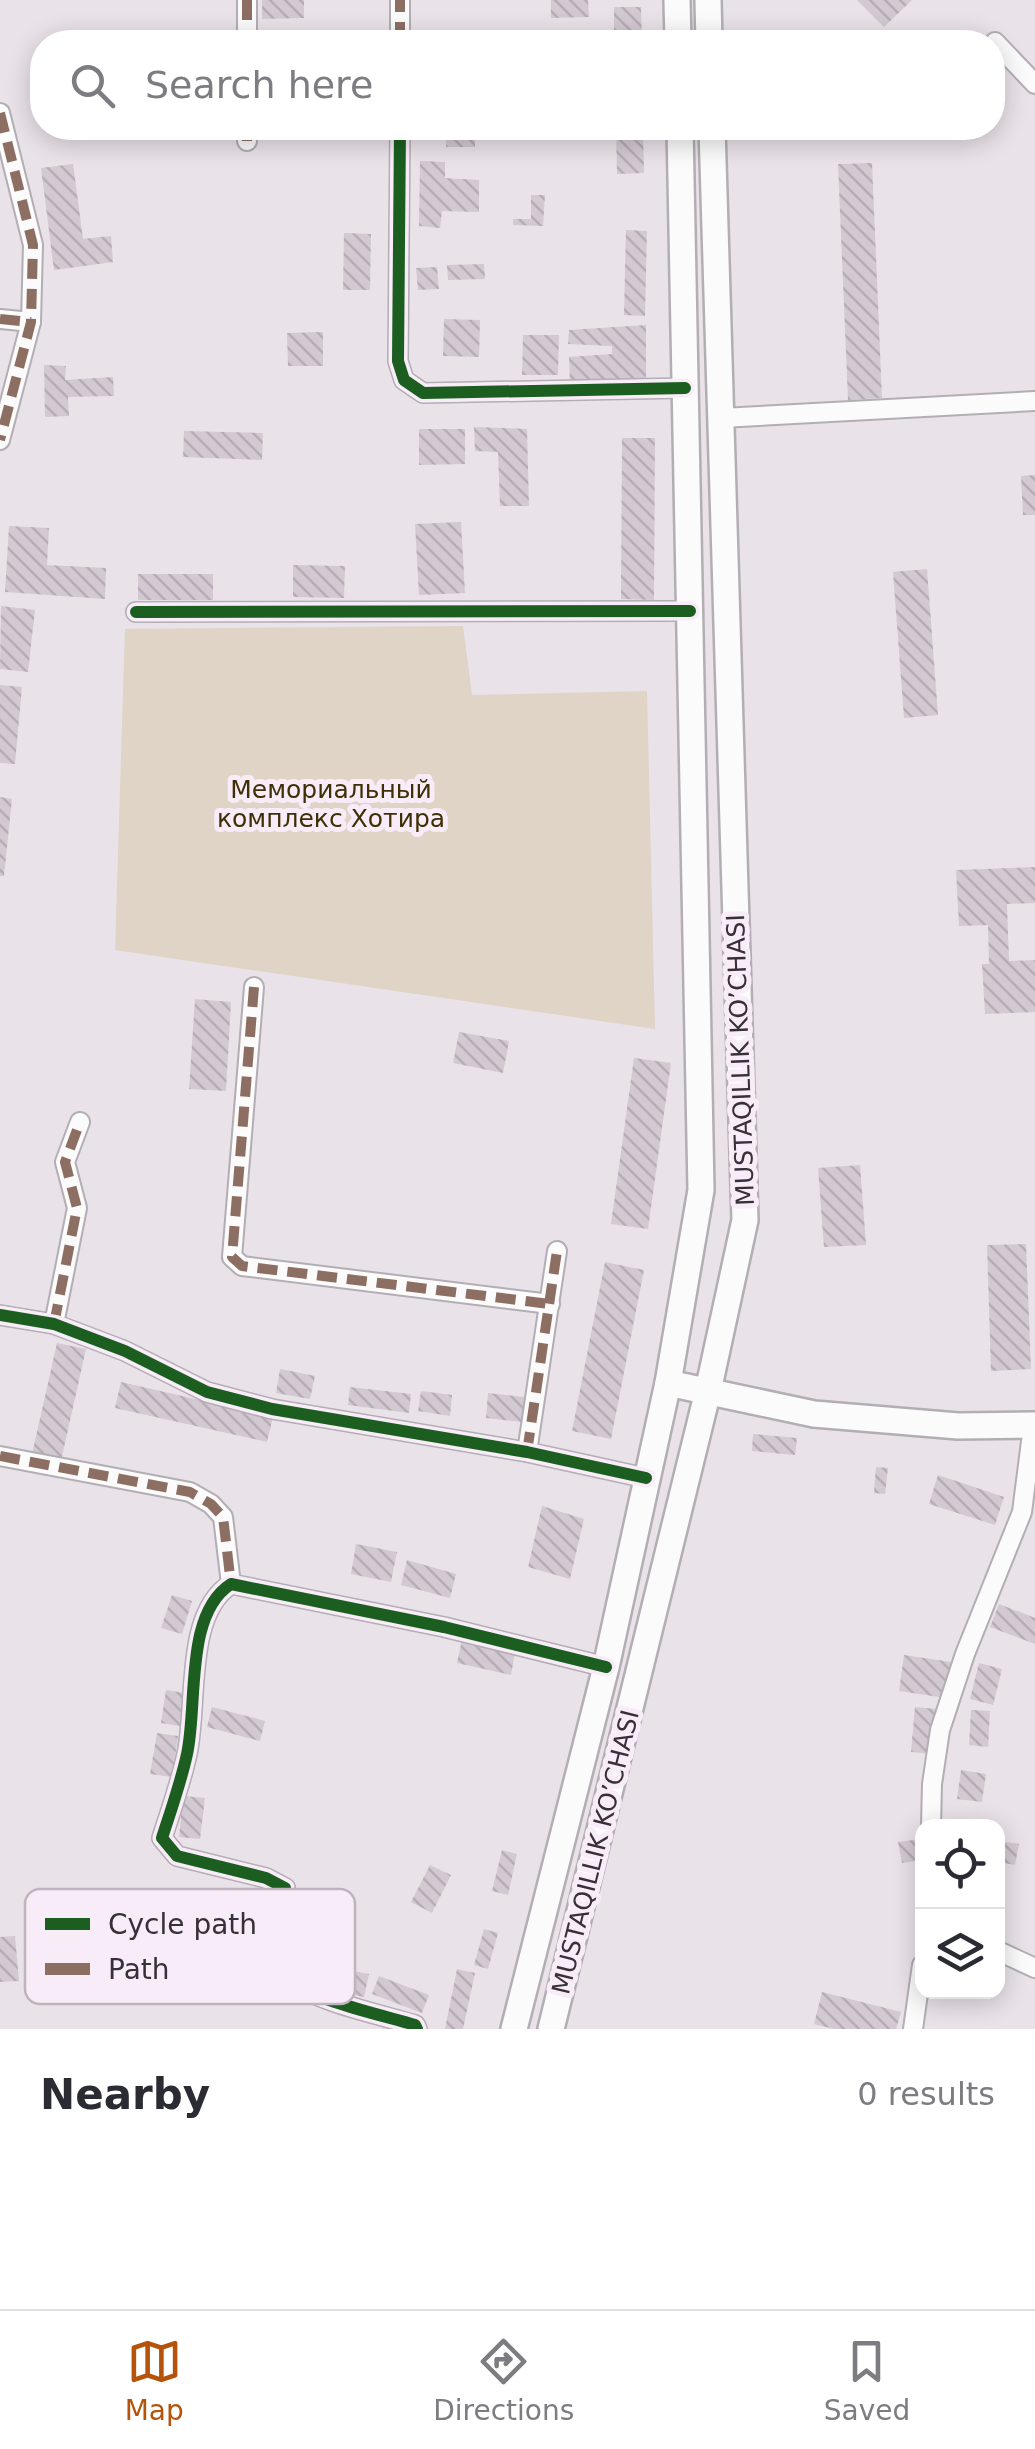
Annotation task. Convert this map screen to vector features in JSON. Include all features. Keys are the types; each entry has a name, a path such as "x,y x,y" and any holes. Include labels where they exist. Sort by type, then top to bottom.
{"main road":[{"path":"677,0 678,30"},
{"path":"708,0 709,30"},
{"name":"MUSTAQILLIK KO’CHASI","path":"514,2029 606,1667 668,1384 702,1190 680,140"},
{"name":"MUSTAQILLIK KO’CHASI","path":"551,2029 708,1391 745,1220 712,140"},
{"path":"668,1384 814,1414 958,1426 1034,1426"}],"street":[{"path":"247,0 247,30"},
{"path":"400,0 400,30"},
{"path":"1005,52 1035,84"},
{"path":"0,112 32,245 30,322 0,440"},
{"path":"400,140 398,361 404,380 423,393 685,388"},
{"path":"0,319 30,322"},
{"path":"721,418 1035,401"},
{"path":"136,612 690,611"},
{"path":"254,987 232,1258 242,1266 550,1304"},
{"path":"54,1324 77,1208 65,1162 80,1122"},
{"path":"527,1452 558,1251"},
{"path":"0,1315 54,1324 125,1352 208,1392 272,1408 527,1452 646,1478"},
{"path":"931,1819 940,1730 965,1654 1022,1512 1034,1426"},
{"path":"0,1456 190,1492 224,1516 231,1584"},
{"path":"285,1889 266,1878 177,1856 162,1838 188,1752 199,1639 214,1594 231,1584 444,1628 606,1667"},
{"path":"1005,1954 1035,1968"},
{"path":"912,2029 917,1999"},
{"path":"346,2004 415,2024 418,2029"}],"green space":[{"name":"Мемориальный комплекс Хотира","path":"463,626 472,695 647,691 655,1029 115,950 125,629"}],"building":[{"path":"262,0 304,0 304,18 262,19"},
{"path":"551,0 588,0 589,17 551,18"},
{"path":"857,0 912,0 884,27"},
{"path":"614,7 641,7 642,30 614,30"},
{"path":"446,140 475,140 475,147 446,147"},
{"path":"616,140 643,140 644,173 617,174"},
{"path":"420,161 445,162 445,178 479,180 479,212 442,211 440,228 419,226"},
{"path":"872,163 882,398 848,400 838,164"},
{"path":"73,164 83,239 111,236 113,262 54,270 41,168"},
{"path":"531,195 545,195 543,226 513,225 513,219 531,219"},
{"path":"626,230 647,231 645,316 624,315"},
{"path":"344,233 371,234 370,290 343,290"},
{"path":"484,264 485,279 448,280 447,265"},
{"path":"437,267 439,289 418,290 416,268"},
{"path":"444,319 480,320 479,357 443,356"},
{"path":"646,325 646,380 570,382 569,357 612,354 612,346 568,344 569,330"},
{"path":"323,332 323,366 288,366 287,333"},
{"path":"523,335 559,335 558,375 522,375"},
{"path":"44,365 66,366 65,380 113,377 114,396 68,397 69,416 45,417"},
{"path":"474,427 527,429 529,506 500,506 498,452 475,451"},
{"path":"419,429 465,429 465,464 419,465"},
{"path":"184,431 263,433 262,460 183,457"},
{"path":"622,438 655,438 654,600 621,599"},
{"path":"1035,475 1035,515 1023,515 1021,476"},
{"path":"461,522 465,593 419,595 415,524"},
{"path":"9,526 49,528 47,565 106,568 105,599 5,592"},
{"path":"293,565 345,566 344,598 293,597"},
{"path":"927,569 938,715 904,718 893,572"},
{"path":"138,574 213,574 213,600 138,600"},
{"path":"1,606 35,610 28,672 0,669"},
{"path":"0,685 22,687 15,764 0,763"},
{"path":"0,797 12,799 4,876 0,876"},
{"path":"1035,867 1035,903 1007,904 1009,961 1035,960 1035,1012 985,1014 982,964 989,964 988,925 959,926 956,870"},
{"path":"195,999 231,1002 226,1091 189,1089"},
{"path":"459,1032 509,1041 503,1073 453,1063"},
{"path":"634,1058 671,1063 648,1229 611,1224"},
{"path":"860,1165 866,1245 824,1247 818,1168"},
{"path":"1026,1244 1031,1369 991,1371 987,1245"},
{"path":"605,1262 644,1270 611,1439 572,1431"},
{"path":"57,1343 86,1349 61,1461 32,1454"},
{"path":"280,1369 315,1376 310,1399 276,1393"},
{"path":"121,1382 273,1417 267,1442 115,1408"},
{"path":"350,1387 411,1394 409,1413 348,1405"},
{"path":"421,1391 452,1395 450,1416 418,1411"},
{"path":"488,1393 534,1398 531,1423 486,1418"},
{"path":"753,1434 797,1438 795,1455 752,1451"},
{"path":"876,1467 888,1468 885,1494 874,1493"},
{"path":"938,1475 1004,1497 995,1525 929,1504"},
{"path":"542,1506 584,1519 570,1579 528,1567"},
{"path":"356,1544 397,1552 391,1582 351,1574"},
{"path":"407,1560 456,1574 450,1598 401,1585"},
{"path":"172,1595 192,1601 182,1634 161,1628"},
{"path":"999,1604 1035,1618 1035,1644 990,1627"},
{"path":"463,1635 516,1647 511,1675 457,1663"},
{"path":"904,1655 951,1662 946,1698 899,1691"},
{"path":"979,1663 1002,1669 993,1705 970,1699"},
{"path":"166,1690 190,1694 184,1727 161,1723"},
{"path":"212,1707 265,1721 260,1741 207,1727"},
{"path":"915,1707 937,1709 933,1754 911,1752"},
{"path":"971,1710 990,1711 988,1747 969,1745"},
{"path":"157,1733 178,1736 172,1777 150,1774"},
{"path":"961,1770 986,1774 982,1802 957,1799"},
{"path":"183,1796 205,1798 200,1839 179,1837"},
{"path":"915,1840 915,1861 902,1863 898,1842"},
{"path":"1005,1842 1019,1844 1015,1865 1005,1863"},
{"path":"502,1850 517,1854 508,1895 492,1891"},
{"path":"430,1865 451,1875 432,1913 411,1902"},
{"path":"484,1929 498,1933 488,1969 474,1965"},
{"path":"15,1936 19,1981 0,1982 0,1937"},
{"path":"457,1969 475,1973 463,2029 445,2029"},
{"path":"355,1971 369,1974 364,1997 355,1995"},
{"path":"379,1976 429,1995 422,2013 372,1994"},
{"path":"822,1992 901,2012 896,2029 834,2029 814,2024"}],"marked path":[{"path":"247,0 247,30"},
{"path":"400,0 400,30"},
{"path":"0,113 33,245 31,322 0,440"},
{"path":"0,319 31,322"},
{"path":"254,987 232,1257 242,1266 550,1304"},
{"path":"54,1324 77,1208 65,1162 80,1122"},
{"path":"527,1452 557,1251"},
{"path":"0,1456 190,1492 211,1504 223,1517 231,1584"}],"cycle path":[{"path":"400,140 398,361 404,380 423,393 685,388"},
{"path":"136,612 690,611"},
{"path":"0,1315 54,1324 125,1351 207,1392 272,1409 527,1452 646,1478"},
{"path":"285,1889 266,1878 177,1856 162,1838 187,1754 199,1638 216,1598 231,1584 444,1627 606,1667"},
{"path":"343,2004 415,2025 417,2029"}]}
